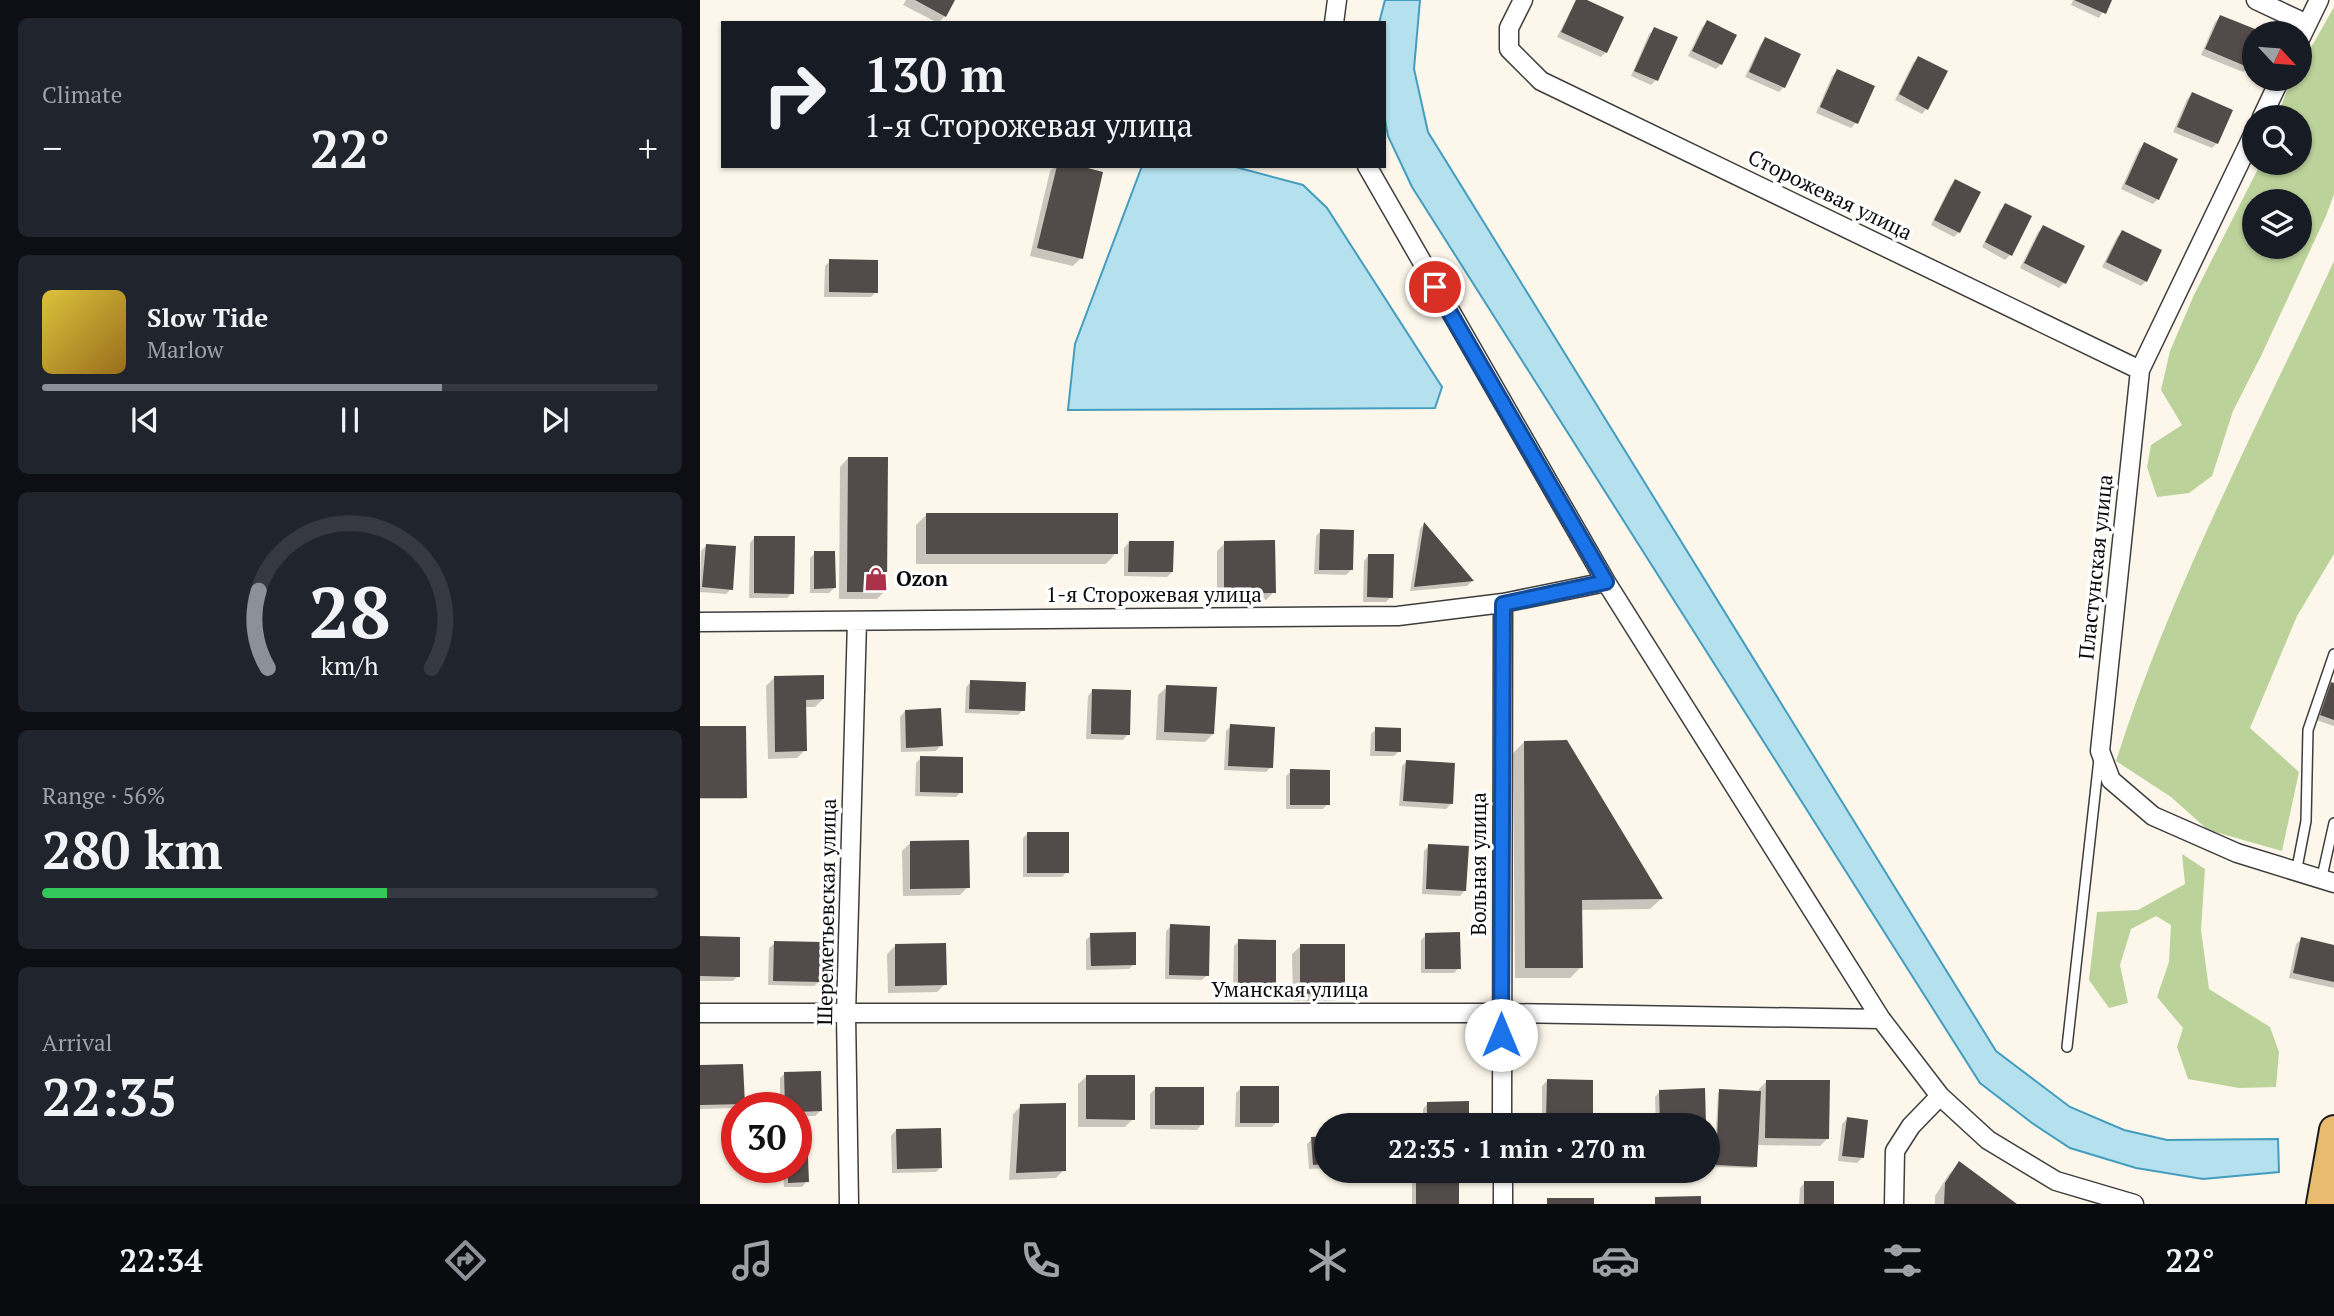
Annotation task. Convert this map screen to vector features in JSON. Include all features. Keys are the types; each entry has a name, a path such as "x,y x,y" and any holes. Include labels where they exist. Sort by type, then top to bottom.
{"main road":[{"path":"2321,1204 2334,1130"}],"street":[{"name":"Сторожевая улица","path":"1523,0 1509,28 1509,49 1541,81 2140,370"},
{"path":"2256,0 2287,21"},
{"path":"2308,21 2319,0"},
{"path":"1334,21 1335,1"},
{"name":"Пластунская улица","path":"2099,751 2140,370 2242,158"},
{"path":"1368,168 1606,582 1881,1019 1940,1096 1988,1140 2056,1181 2134,1204"},
{"name":"1-я Сторожевая улица","path":"700,622 1398,616 1503,604 1606,582"},
{"name":"Вольная улица","path":"1502,1113 1503,604"},
{"name":"Шереметьевская улица","path":"849,1204 846,1014 857,621"},
{"path":"2099,751 2111,780 2152,816 2236,853 2328,882"},
{"name":"Уманская улица","path":"700,1013 1501,1013 1881,1019"},
{"path":"1894,1204 1895,1151 1911,1126 1940,1096"},
{"path":"1503,1183 1503,1204"}],"lane":[{"path":"2295,873 2306,821 2304,798 2308,730 2334,654"},
{"path":"2067,1047 2099,751"},
{"path":"2328,882 2334,823"}],"green space":[{"path":"2334,7 2334,194 2312,246 2312,189 2248,189 2255,175 2312,175 2312,105 2281,105 2287,91 2312,91 2312,46"},
{"path":"2242,200 2242,259 2306,259 2233,411 2212,476 2189,493 2157,497 2147,467 2151,445 2182,425 2161,390 2170,351 2194,295"},
{"path":"2334,261 2334,554 2297,616 2250,728 2299,772 2282,851 2208,830 2171,797 2116,761 2138,697 2189,570"},
{"path":"2182,854 2205,869 2201,930 2209,989 2270,1027 2279,1052 2276,1087 2239,1088 2188,1079 2177,1047 2183,1028 2157,997 2169,962 2171,925 2156,916 2131,929 2120,965 2128,1003 2109,1008 2089,980 2097,912 2138,910 2185,884"}],"water":[{"path":"1385,0 1420,0 1414,69 1428,132 1996,1051 2070,1107 2124,1130 2167,1140 2278,1139 2279,1172 2203,1179 2136,1168 2070,1148 1980,1083 1412,187 1388,136 1386,21 1380,21"},
{"path":"1141,168 1239,168 1303,185 1327,208 1442,387 1435,408 1068,410 1075,344"}],"building":[{"path":"915,0 955,0 946,17"},
{"path":"1576,0 1587,0 1624,17 1607,53 1561,32"},
{"path":"2074,0 2112,0 2106,14"},
{"path":"2220,15 2242,24 2242,65 2205,49"},
{"path":"1707,20 1737,35 1722,65 1692,51"},
{"path":"1654,27 1678,37 1658,81 1634,71"},
{"path":"1765,37 1801,54 1785,88 1749,72"},
{"path":"1918,56 1948,71 1928,110 1899,94"},
{"path":"1837,69 1875,86 1858,124 1820,107"},
{"path":"2192,92 2233,110 2218,144 2177,127"},
{"path":"2144,142 2178,159 2159,200 2125,184"},
{"path":"1057,168 1088,168 1103,172 1083,259 1037,248"},
{"path":"1955,179 1981,192 1960,233 1934,220"},
{"path":"2005,203 2032,216 2012,256 1985,242"},
{"path":"2043,225 2085,246 2066,284 2024,263"},
{"path":"2122,230 2162,250 2147,282 2106,262"},
{"path":"829,259 878,260 878,293 829,292"},
{"path":"848,457 888,457 887,592 847,592"},
{"path":"926,513 1118,513 1118,554 926,554"},
{"path":"1424,522 1474,581 1414,587"},
{"path":"1320,529 1354,530 1353,570 1319,570"},
{"path":"754,536 795,536 794,594 754,593"},
{"path":"1275,540 1276,593 1224,594 1224,541"},
{"path":"1129,541 1174,541 1173,572 1128,572"},
{"path":"706,544 736,546 733,590 702,587"},
{"path":"814,551 835,551 836,588 814,589"},
{"path":"1368,554 1394,554 1393,598 1367,597"},
{"path":"824,675 824,699 806,700 807,751 775,752 774,676"},
{"path":"970,680 1026,682 1025,711 969,709"},
{"path":"2331,682 2334,683 2334,720 2320,715"},
{"path":"1166,685 1217,687 1214,734 1164,732"},
{"path":"1092,689 1131,690 1130,735 1091,734"},
{"path":"941,708 943,746 906,748 905,710"},
{"path":"1230,724 1275,727 1273,768 1228,766"},
{"path":"700,726 746,726 747,798 700,798"},
{"path":"1375,727 1401,728 1401,752 1375,751"},
{"path":"1567,740 1663,899 1582,900 1583,968 1525,968 1524,741"},
{"path":"920,756 963,757 963,793 920,792"},
{"path":"1406,760 1455,763 1453,804 1403,801"},
{"path":"1290,769 1330,770 1330,805 1290,805"},
{"path":"1027,832 1069,832 1069,873 1027,873"},
{"path":"969,840 970,888 910,889 910,841"},
{"path":"1428,844 1469,846 1466,891 1426,889"},
{"path":"1170,924 1210,926 1209,976 1169,975"},
{"path":"1136,932 1136,965 1091,966 1090,933"},
{"path":"1460,932 1461,969 1425,969 1425,933"},
{"path":"700,936 740,937 740,977 700,976"},
{"path":"2301,937 2334,945 2334,982 2293,973"},
{"path":"1238,939 1276,940 1276,986 1238,985"},
{"path":"774,941 822,942 821,982 773,981"},
{"path":"946,943 947,985 895,986 895,944"},
{"path":"1300,944 1345,944 1345,993 1300,994"},
{"path":"743,1064 744,1092 721,1092 721,1105 700,1105 700,1065"},
{"path":"821,1071 822,1111 812,1111 812,1092 785,1092 784,1072"},
{"path":"1086,1075 1135,1075 1135,1120 1086,1119"},
{"path":"1547,1079 1593,1080 1593,1113 1546,1113"},
{"path":"1766,1080 1830,1080 1829,1139 1765,1138"},
{"path":"1240,1086 1279,1086 1279,1123 1240,1123"},
{"path":"1155,1087 1204,1087 1204,1125 1155,1125"},
{"path":"1705,1088 1706,1113 1660,1113 1659,1090"},
{"path":"1719,1089 1761,1091 1757,1167 1720,1165"},
{"path":"1469,1101 1469,1113 1427,1113 1427,1102"},
{"path":"1066,1103 1066,1171 1016,1173 1020,1104"},
{"path":"1847,1117 1868,1120 1864,1158 1842,1156"},
{"path":"941,1128 942,1168 897,1169 896,1129"},
{"path":"1311,1137 1314,1137 1314,1165 1313,1165"},
{"path":"1959,1161 2017,1204 1944,1204 1945,1183"},
{"path":"1804,1181 1834,1181 1834,1204 1804,1204"},
{"path":"1416,1183 1459,1183 1459,1204 1416,1204"},
{"path":"1701,1196 1701,1204 1655,1204 1655,1197"},
{"path":"1547,1198 1594,1198 1594,1204 1547,1204"}],"place":[{"name":"Ozon","path":"876,579"}],"route":[{"path":"1435,287 1606,582 1503,604 1501,1035"}]}
